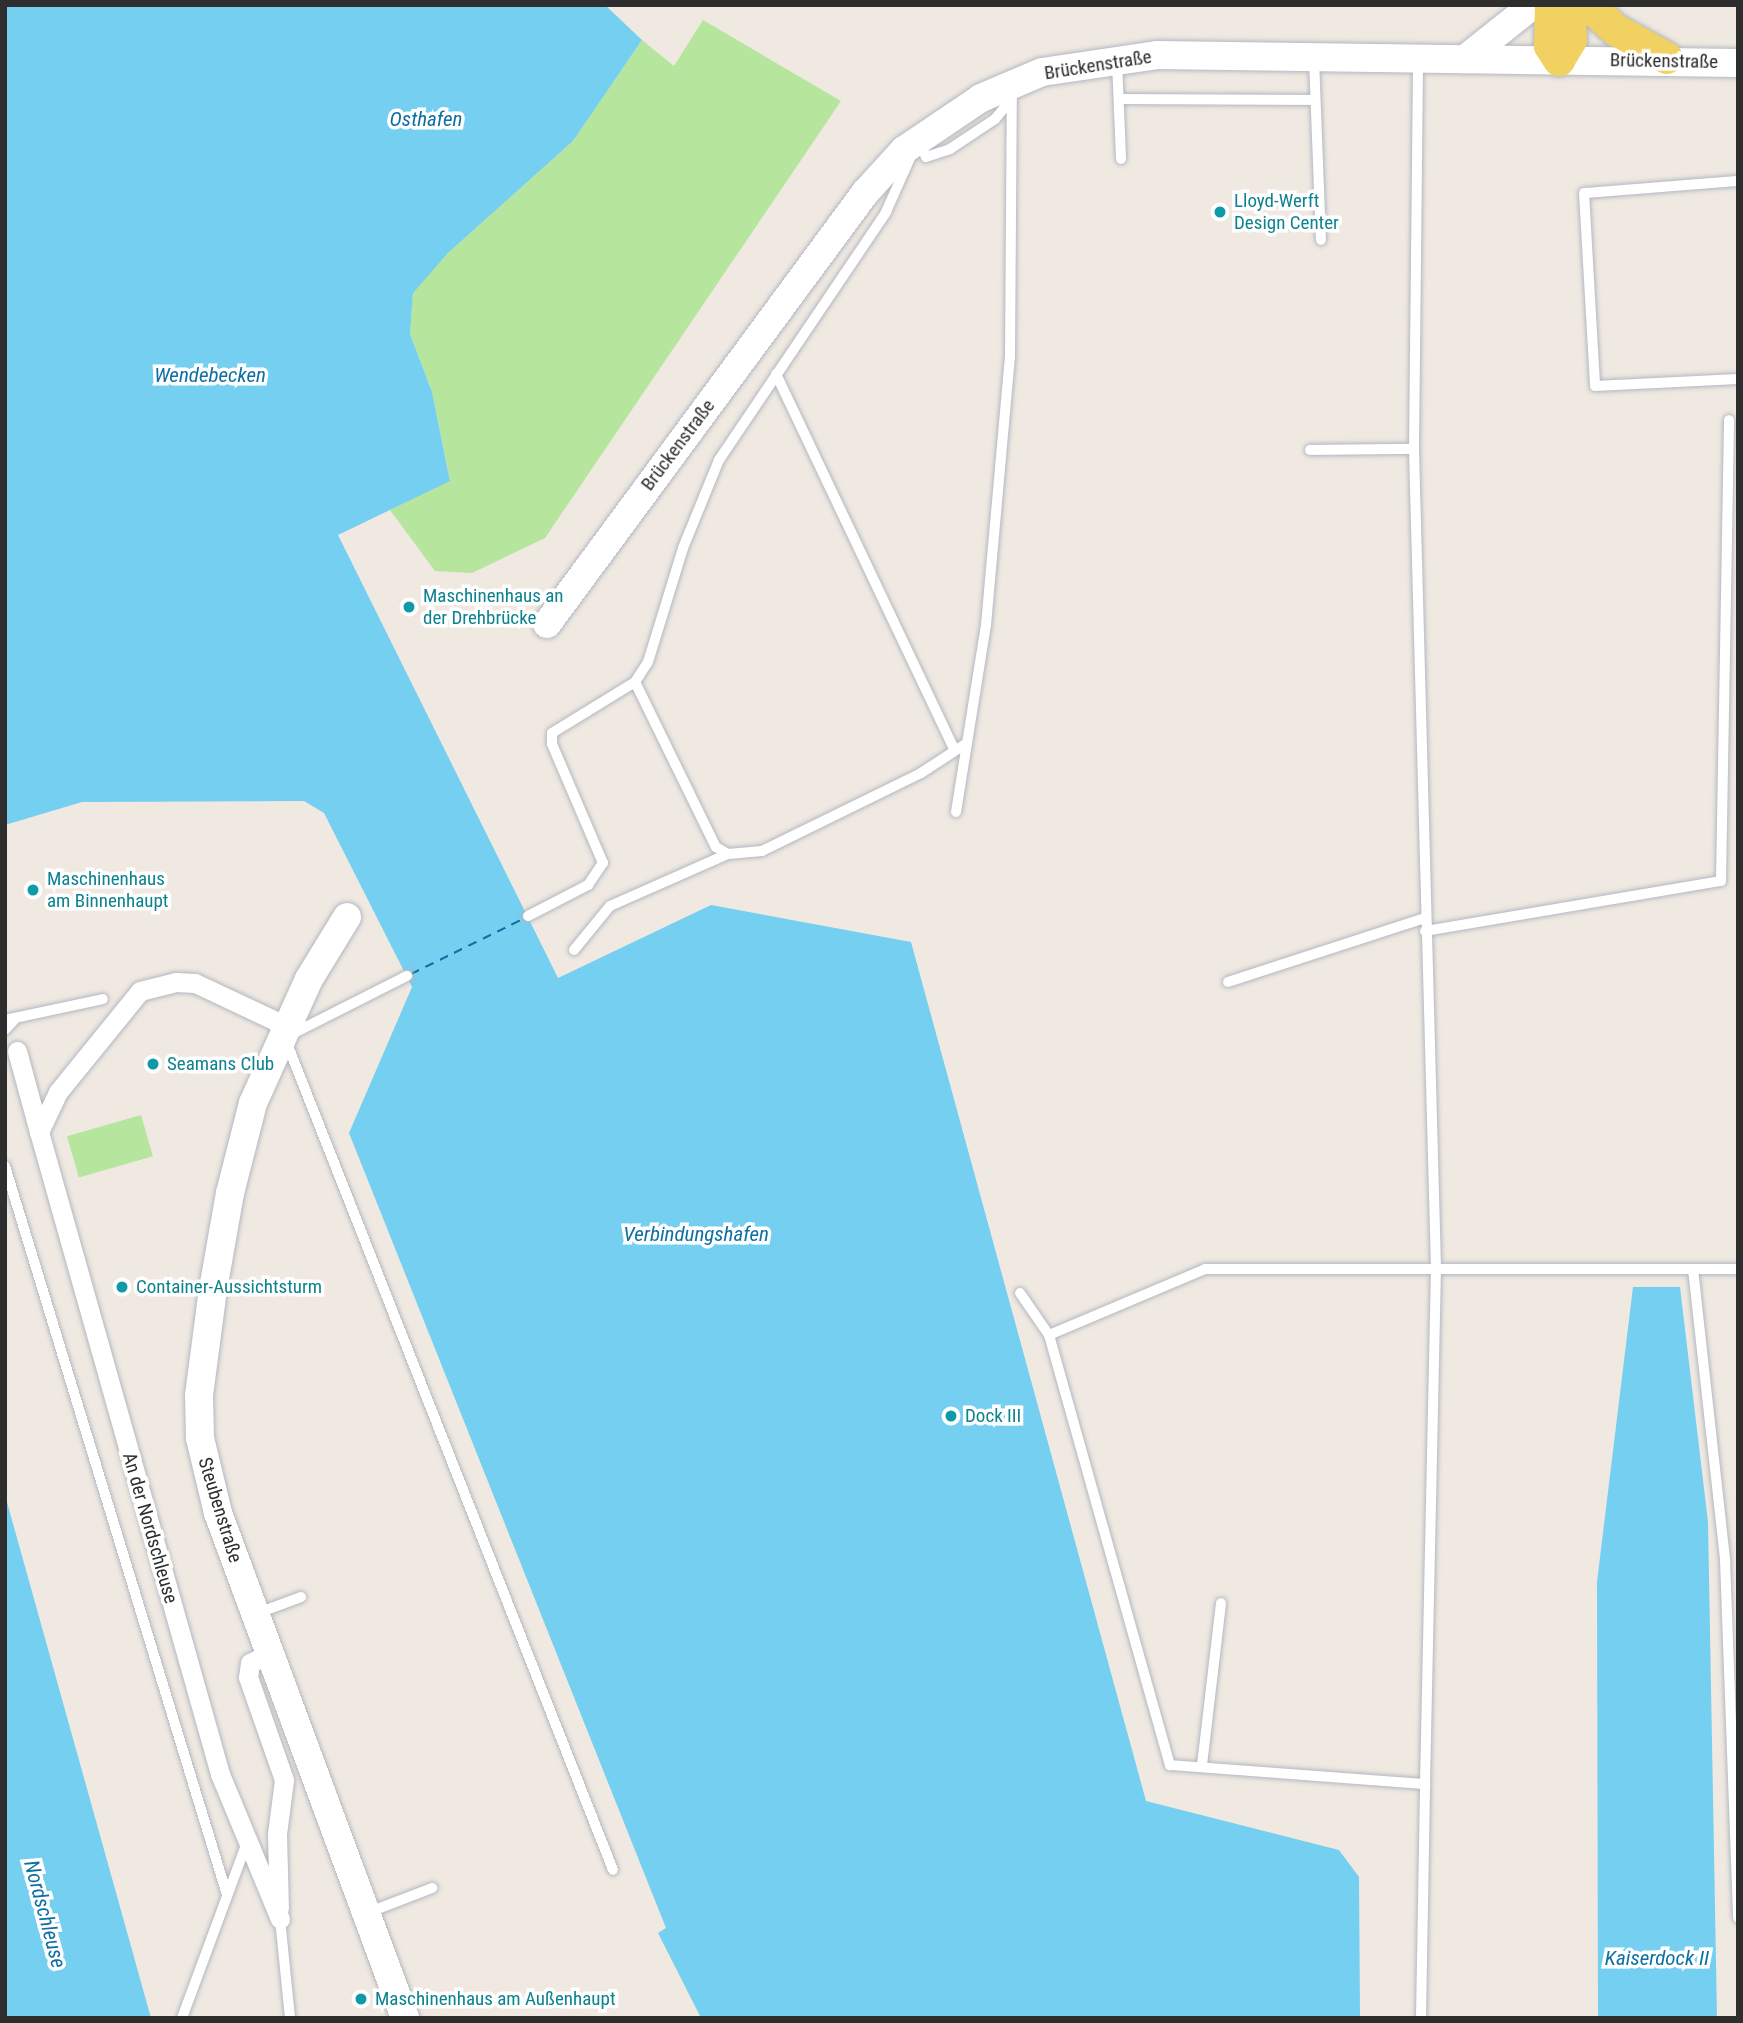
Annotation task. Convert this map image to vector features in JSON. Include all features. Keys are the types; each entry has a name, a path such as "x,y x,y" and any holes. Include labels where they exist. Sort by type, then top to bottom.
{"main road":[{"path":"1551,5 1550,46 1559,60 1570,40 1570,5"},
{"path":"1588,5 1616,30 1667,58"}],"street":[{"path":"1465,59 1533,5"},
{"name":"Brückenstraße","path":"547,624 865,193 919,139 947,117 1012,92 1042,72 1157,55 1418,60 1667,58 1738,63"},
{"name":"Steubenstraße","path":"348,917 309,979 253,1103 230,1193 200,1395 206,1476 254,1614 405,2018"},
{"path":"39,1132 58,1092 140,991 185,981 211,988 278,1022 281,1037"},
{"name":"An der Nordschleuse","path":"16,1051 220,1774 246,1844 280,1919"},
{"name":"An der Nordschleuse","path":"269,1654 250,1663 248,1677 284,1780 277,1834 280,1919"}],"lane":[{"path":"1116,59 1121,99 1121,159"},
{"path":"1314,59 1321,240"},
{"path":"1418,60 1414,449 1436,1268 1420,2018"},
{"path":"956,812 986,625 1010,357 1012,92"},
{"path":"1121,99 1315,100"},
{"path":"528,916 588,885 603,863 552,744 552,733 635,682 648,662 702,494 719,460 886,212 919,139"},
{"path":"1738,181 1584,193 1595,386 1738,380"},
{"path":"776,374 954,749"},
{"path":"1425,931 1721,881 1729,420"},
{"path":"1310,450 1414,449"},
{"path":"635,682 716,847 728,854"},
{"path":"574,950 610,906 728,854 762,851 921,773 967,743"},
{"path":"1228,982 1425,918"},
{"path":"407,976 281,1037 289,1044 350,1212 613,1870"},
{"path":"5,1030 10,1020 103,999"},
{"path":"5,1167 227,1895"},
{"path":"1049,1335 1205,1269 1738,1269"},
{"path":"1693,1269 1724,1560 1738,1918"},
{"path":"1020,1293 1049,1335 1170,1765 1202,1765 1425,1784"},
{"path":"254,1614 301,1597"},
{"path":"1202,1765 1221,1603"},
{"path":"182,2018 246,1844"},
{"path":"366,1913 432,1888"},
{"name":"An der Nordschleuse","path":"280,1919 289,2018"}],"green space":[{"path":"703,20 841,101 545,538 472,573 435,571 390,510 450,480 432,392 410,334 413,292 448,253 573,141 642,40 674,66"},
{"path":"141,1115 153,1156 79,1178 67,1136"}],"water":[{"name":"Verbindungshafen","path":"5,5 605,5 642,40 573,141 448,253 413,293 410,334 432,392 450,481 338,535 558,978 711,905 911,942 1146,1801 1339,1850 1359,1877 1360,2018 701,2018 658,1933 666,1928 349,1133 412,987 324,813 304,801 82,802 5,825"},
{"name":"Kaiserdock II","path":"1633,1287 1680,1287 1708,1522 1717,2018 1598,2018 1597,1582"},
{"name":"Nordschleuse","path":"5,1495 151,2018 5,2018"}],"ferry route":[{"path":"411,974 525,918"}],"place":[{"name":"Lloyd-Werft Design Center","path":"1220,212"},
{"name":"Maschinenhaus an der Drehbrücke","path":"409,607"},
{"name":"Maschinenhaus am Binnenhaupt","path":"33,890"},
{"name":"Seamans Club","path":"153,1064"},
{"name":"Container-Aussichtsturm","path":"122,1287"},
{"name":"Dock III","path":"951,1416"},
{"name":"Maschinenhaus am Außenhaupt","path":"361,1999"}],"water label":[{"name":"Osthafen","path":"426,119"},
{"name":"Wendebecken","path":"210,375"}]}
